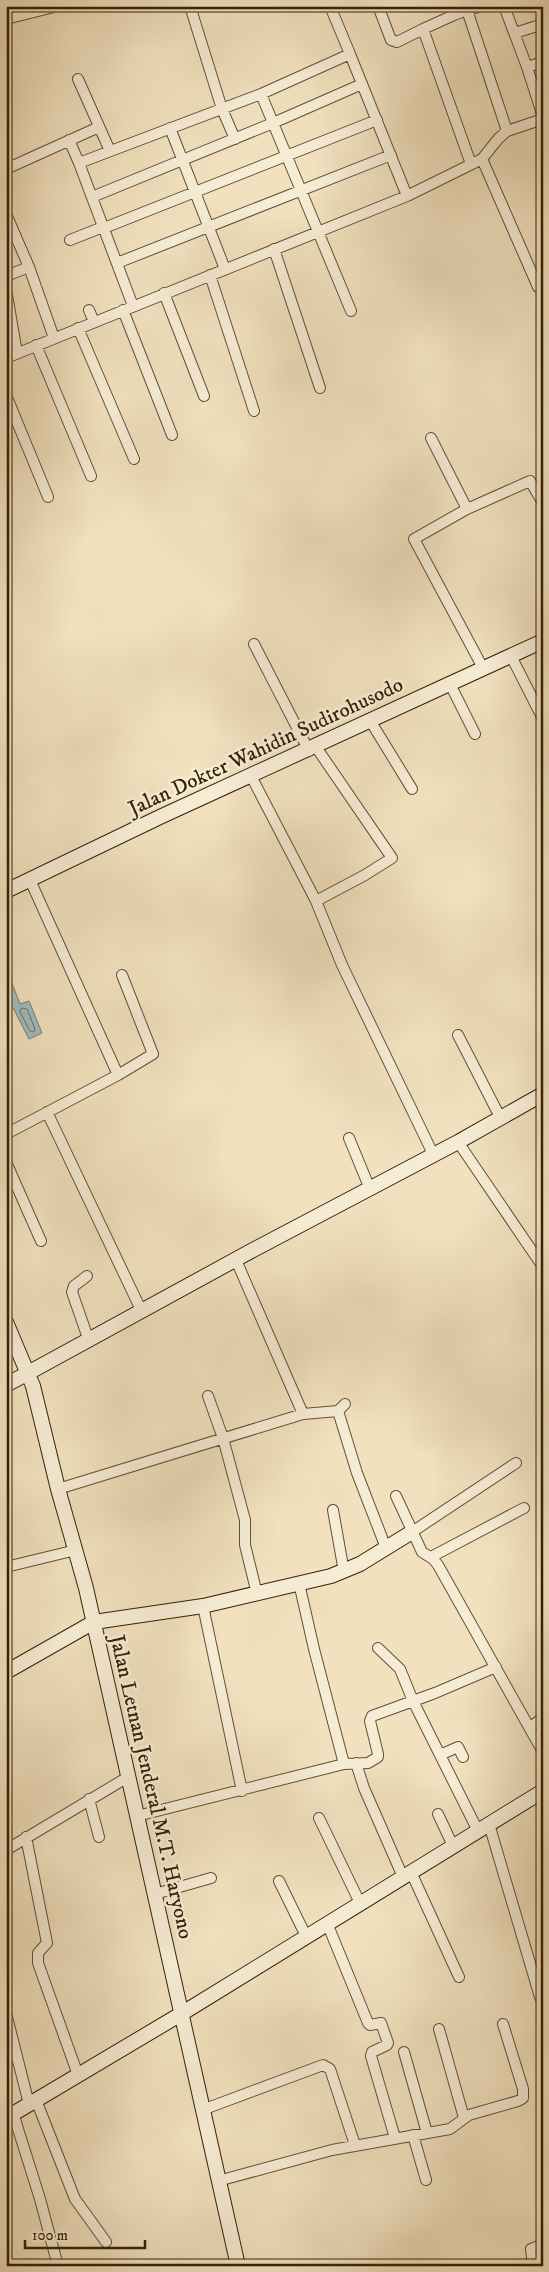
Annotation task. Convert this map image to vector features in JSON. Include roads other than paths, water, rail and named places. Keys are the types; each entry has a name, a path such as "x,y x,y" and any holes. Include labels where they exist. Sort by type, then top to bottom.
{"street":[{"path":"6,19 58,6"},
{"path":"190,6 222,109 235,139"},
{"path":"330,6 407,196"},
{"path":"378,6 391,40 397,42 453,11 483,6"},
{"path":"6,358 407,196 482,159 507,131 543,118 527,67 504,6"},
{"path":"467,10 507,131"},
{"path":"515,34 543,24"},
{"path":"423,29 471,164"},
{"path":"79,162 261,94 350,54"},
{"path":"527,67 543,62"},
{"path":"78,79 110,151"},
{"path":"92,197 273,124 362,84"},
{"path":"261,94 351,311"},
{"path":"70,240 377,120"},
{"path":"6,169 99,127"},
{"path":"170,128 225,269"},
{"path":"69,140 133,306"},
{"path":"117,263 391,155"},
{"path":"482,159 538,287"},
{"path":"6,214 29,268 54,338"},
{"path":"274,249 320,388"},
{"path":"6,276 29,268"},
{"path":"210,275 254,411"},
{"path":"6,289 18,353"},
{"path":"164,294 204,396"},
{"path":"89,310 94,322"},
{"path":"123,310 172,435"},
{"path":"78,328 134,458"},
{"path":"36,345 91,476"},
{"path":"6,396 48,497"},
{"path":"430,438 467,509"},
{"path":"483,668 414,540 415,536 467,509 530,481 543,504"},
{"name":"Jalan Dokter Wahidin Sudirohusodo","path":"6,891 162,816 372,722 483,668 543,642"},
{"path":"254,644 312,749 392,858 365,875 316,901"},
{"path":"511,656 543,719"},
{"path":"450,684 475,734"},
{"path":"372,722 412,789"},
{"path":"251,776 316,901 342,966 434,1156"},
{"path":"30,880 118,1075"},
{"path":"6,1134 152,1056 154,1052 122,975"},
{"path":"458,1034 500,1117"},
{"path":"6,1385 236,1260 434,1156 543,1094"},
{"path":"47,1112 142,1312"},
{"path":"349,1138 370,1189"},
{"path":"458,1142 543,1267"},
{"path":"6,1162 41,1240"},
{"path":"236,1260 303,1414"},
{"path":"87,1276 74,1286 72,1292 89,1341"},
{"name":"Jalan Letnan Jenderal M.T. Haryono","path":"6,1322 29,1373 94,1622 238,2266"},
{"path":"208,1396 223,1438 245,1520 245,1545 257,1594"},
{"path":"58,1488 303,1414 341,1408 357,1474 386,1548"},
{"path":"6,1672 94,1622 203,1606 344,1572 412,1532 516,1463"},
{"path":"396,1496 422,1552 431,1557 438,1565 543,1752"},
{"path":"431,1557 524,1508"},
{"path":"333,1510 344,1572"},
{"path":"6,1567 76,1550"},
{"path":"299,1583 314,1650 344,1764"},
{"path":"203,1606 242,1791"},
{"path":"378,1648 400,1669 413,1701 440,1755 483,1828 540,1998"},
{"path":"137,1816 344,1764 368,1763 378,1757 370,1722 372,1716 496,1668"},
{"path":"530,1727 543,1718"},
{"path":"440,1755 458,1747 463,1757"},
{"path":"356,1763 364,1788 459,1977"},
{"path":"6,1850 128,1777"},
{"path":"58,2266 10,2116 181,2014 543,1790"},
{"path":"90,1799 99,1837"},
{"path":"438,1814 453,1846"},
{"path":"319,1818 360,1903"},
{"path":"26,1838 47,1943 38,1953 38,1963 78,2075"},
{"path":"155,1894 211,1878"},
{"path":"279,1881 306,1936"},
{"path":"327,1923 369,2024 381,2023 388,2043 388,2045 372,2052 371,2056 395,2138"},
{"path":"6,2013 33,2102 75,2199 106,2242"},
{"path":"218,2181 299,2158 354,2145 454,2127 464,2118 523,2098 523,2089 503,2024"},
{"path":"439,2029 464,2118"},
{"path":"404,2052 428,2132"},
{"path":"202,2110 324,2065 330,2070 354,2145"},
{"path":"412,2135 426,2180"},
{"path":"533,2266 531,2250 543,2244"}],"water":[{"path":"10,978 20,1004 29,1001 42,1033 29,1039 6,994 6,979"}]}
